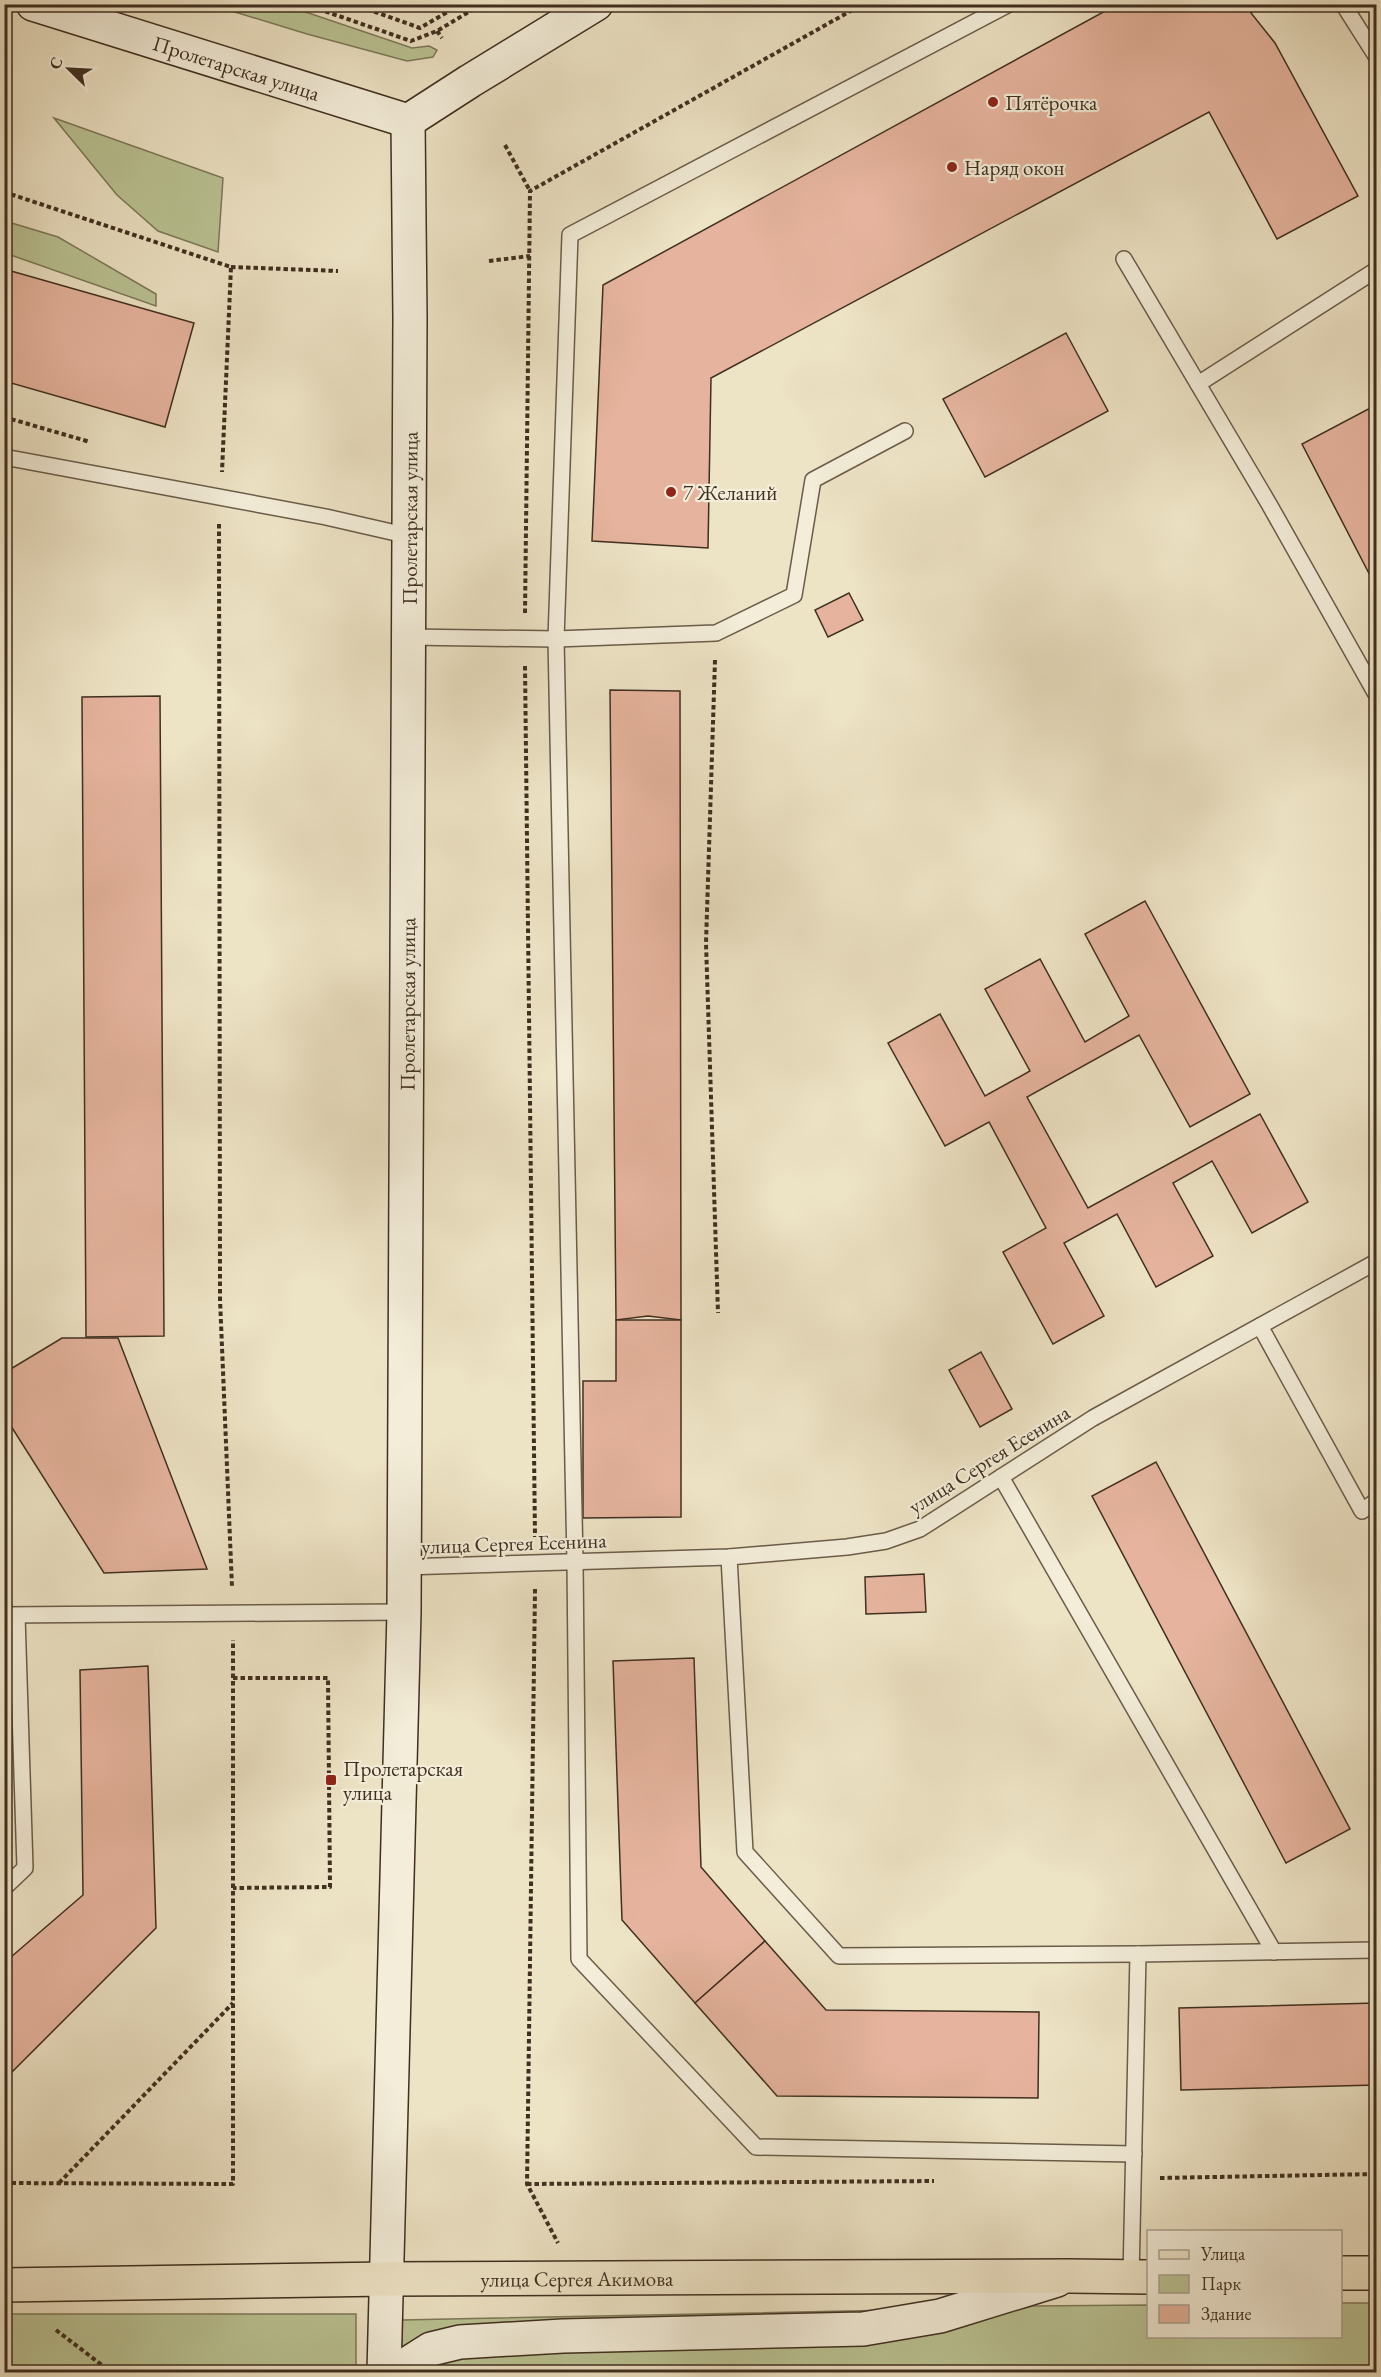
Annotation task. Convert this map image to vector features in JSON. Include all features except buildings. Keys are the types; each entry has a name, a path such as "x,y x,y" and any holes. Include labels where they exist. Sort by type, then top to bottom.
{"main road":[{"name":"Пролетарская улица","path":"33,4 408,121 409,536 404,1612 384,2373"},
{"path":"408,121 596,4"},
{"path":"1342,2273 1377,2273"},
{"path":"402,2373 412,2361 431,2349 460,2342 563,2336 863,2329 940,2316 1070,2276"},
{"name":"улица Сергея Акимова","path":"4,2285 387,2279 1140,2277"}],"lane":[{"path":"1009,4 570,235 556,639 576,1562 579,1959 756,2147 1134,2154"},
{"path":"1343,4 1377,56"},
{"path":"1124,259 1269,504 1377,694"},
{"path":"1198,384 1377,270"},
{"path":"408,637 556,639 716,633 794,595 813,480 905,431"},
{"path":"4,457 326,517 409,536"},
{"name":"улица Сергея Есенина","path":"404,1567 729,1557 847,1547 886,1541 920,1529 1094,1418 1377,1262"},
{"path":"1260,1326 1362,1511 1377,1501"},
{"path":"1001,1477 1274,1952"},
{"path":"729,1557 745,1852 839,1956 1377,1950"},
{"path":"4,1888 25,1868 11,1616 404,1612"},
{"path":"1138,1954 1134,2154 1140,2277"}],"path":[{"path":"304,4 411,41 437,31 482,4"},
{"path":"353,4 420,28 461,4"},
{"path":"530,191 863,4"},
{"path":"437,31 442,38"},
{"path":"505,145 530,191 525,639 535,1563 527,2184 560,2248"},
{"path":"4,192 231,267 338,271"},
{"path":"489,261 530,256"},
{"path":"4,2182 233,2184 233,1614 220,1299 219,498 222,481 231,267"},
{"path":"716,633 706,943 718,1313"},
{"path":"233,1678 328,1677 330,1875 330,1887 233,1888"},
{"path":"59,2183 233,2002"},
{"path":"56,2330 111,2373"}],"green space":[{"path":"212,5 285,5 412,48 429,46 437,50 433,57 407,61"},
{"path":"54,118 223,178 218,252 158,231 117,195"},
{"path":"5,221 58,237 156,294 156,306 5,253"},
{"path":"1342,2303 1376,2303 1376,2372 418,2372 447,2353 871,2342 1033,2306 1147,2305 1147,2338 1342,2338"},
{"path":"897,2310 400,2356 401,2320"},
{"path":"5,2314 356,2314 356,2372 5,2372"}],"place":[{"name":"Пятёрочка","path":"993,102"},
{"name":"Наряд окон","path":"952,167"},
{"name":"7 Желаний","path":"671,492"},
{"name":"Пролетарская улица","path":"331,1780"}]}
